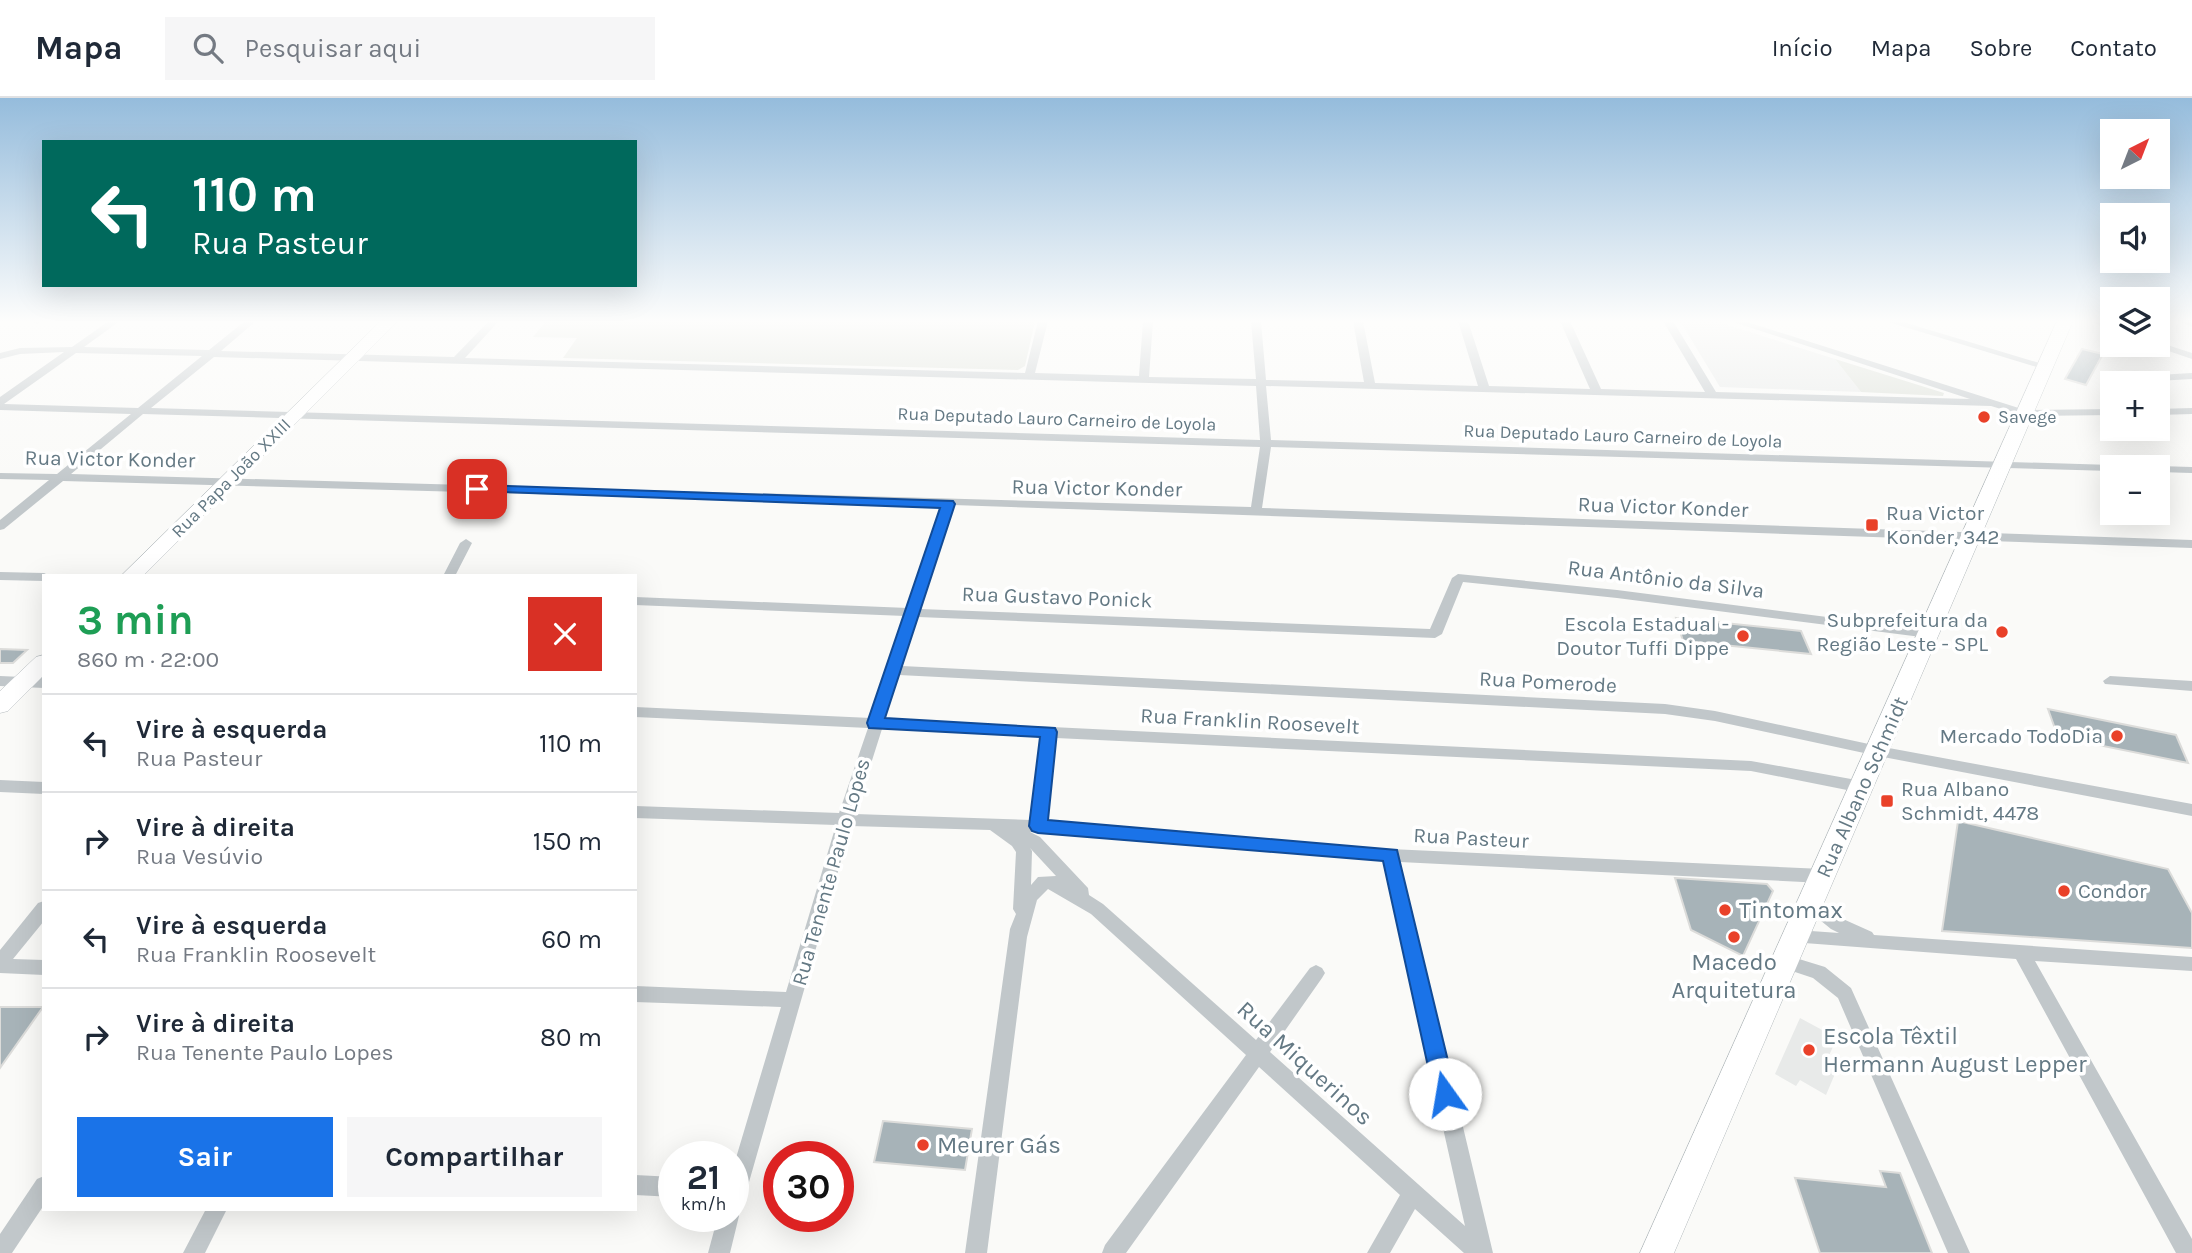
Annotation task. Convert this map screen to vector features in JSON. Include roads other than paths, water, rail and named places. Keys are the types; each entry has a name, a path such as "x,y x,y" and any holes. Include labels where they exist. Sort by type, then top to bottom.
{"main road":[{"name":"Rua Papa João XXIII","path":"133,574 336,375"},
{"name":"Rua Albano Schmidt","path":"1657,1253 1792,950 2040,375"},
{"path":"0,705 34,682 42,666"}],"street":[{"path":"0,405 40,375"},
{"path":"0,526 185,375"},
{"path":"990,375 1991,402"},
{"path":"1144,375 1144,379"},
{"path":"1256,511 1266,443 1260,375"},
{"path":"1368,375 1370,385"},
{"path":"1480,375 1484,388"},
{"path":"1589,375 1597,392"},
{"path":"1700,375 1712,395"},
{"path":"1905,375 2024,413 2100,412"},
{"path":"2170,377 2192,376"},
{"name":"Rua Deputado Lauro Carneiro de Loyola","path":"0,405 2100,468"},
{"path":"2170,412 2192,411"},
{"path":"2170,469 2192,470"},
{"name":"Rua Victor Konder","path":"0,477 228,481 1256,511 2190,546"},
{"name":"Rua Tenente Paulo Lopes","path":"749,1147 875,723 948,504"},
{"path":"450,574 466,543"},
{"path":"0,576 42,578"},
{"name":"Rua Antônio da Silva","path":"1435,634 1458,578 1617,594 1929,634"},
{"name":"Rua Gustavo Ponick","path":"637,601 1435,634"},
{"name":"Rua Pomerode","path":"893,670 1665,709 1715,716 1878,751 2192,810"},
{"path":"0,681 34,682"},
{"path":"2110,681 2192,686"},
{"name":"Rua Franklin Roosevelt","path":"637,712 1751,766 1862,787"},
{"path":"1038,826 1049,732"},
{"path":"0,786 42,788"},
{"name":"Rua Pasteur","path":"637,812 1038,826 1390,855 1823,876"},
{"path":"976,1253 1026,860 1018,842 996,825"},
{"name":"Rua Miquerinos","path":"996,825 1021,834 1042,849 1097,909 1481,1253"},
{"path":"1042,849 1042,843 1054,834 1085,830"},
{"path":"1390,855 1481,1253"},
{"name":"Rua Miquerinos","path":"1018,937 1030,897 1044,882 1054,882 1097,909"},
{"path":"1811,903 1837,924 1885,943"},
{"path":"0,965 42,911"},
{"path":"1792,950 1885,943 2192,964"},
{"path":"1792,950 1834,980 1845,993 1958,1253"},
{"path":"2021,952 2188,1253"},
{"path":"0,965 42,968"},
{"path":"1113,1253 1316,973"},
{"path":"637,994 793,1000"},
{"path":"637,1185 658,1186"},
{"path":"0,1253 42,1189"},
{"path":"1378,1253 1413,1193"},
{"path":"194,1253 216,1211"},
{"path":"719,1253 725,1232"}],"place":[{"name":"Savege","path":"1984,417"},
{"name":"Rua Victor Konder, 342","path":"1872,525"},
{"name":"Subprefeitura da Região Leste - SPL","path":"2002,632"},
{"name":"Escola Estadual - Doutor Tuffi Dippe","path":"1743,636"},
{"name":"Mercado TodoDia","path":"2117,736"},
{"name":"Rua Albano Schmidt, 4478","path":"1887,801"},
{"name":"Condor","path":"2064,891"},
{"name":"Tintomax","path":"1725,910"},
{"name":"Macedo Arquitetura","path":"1734,937"},
{"name":"Escola Têxtil Hermann August Lepper","path":"1809,1050"},
{"name":"Meurer Gás","path":"923,1145"}]}
